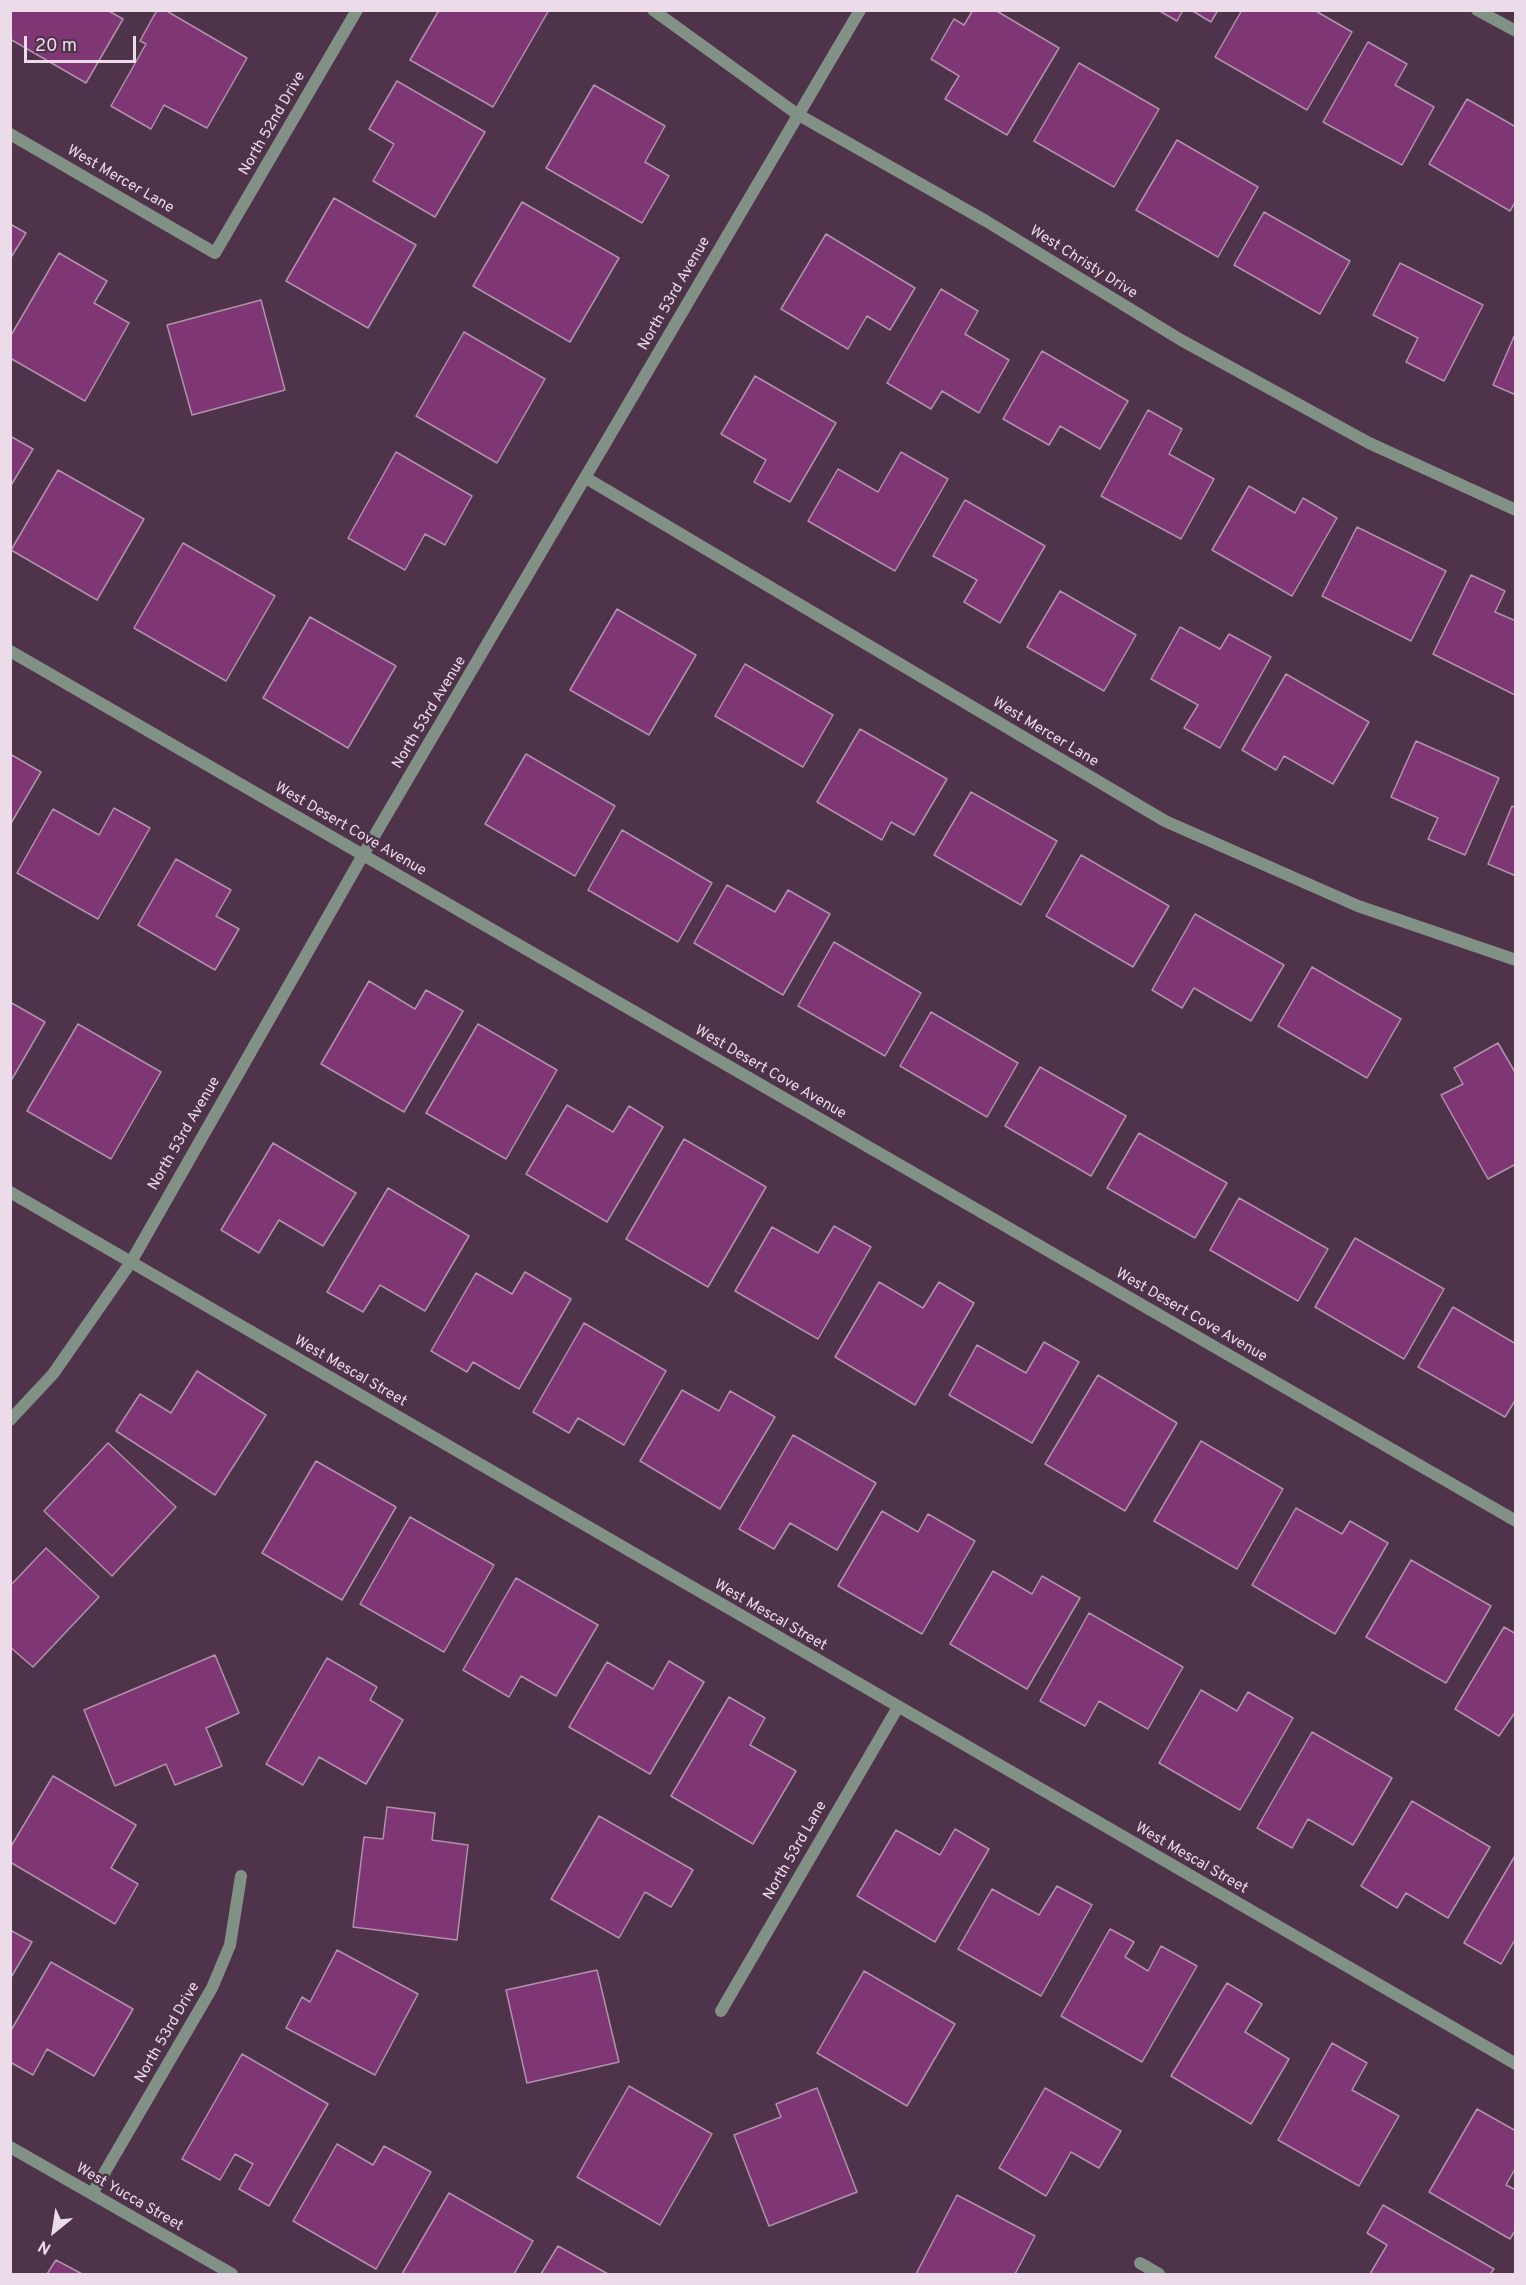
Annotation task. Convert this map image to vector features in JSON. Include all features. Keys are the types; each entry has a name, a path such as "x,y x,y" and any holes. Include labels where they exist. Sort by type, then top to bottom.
{"street":[{"name":"North 52nd Drive","path":"215,252 357,10"},
{"name":"West Christy Drive","path":"653,10 797,114 986,221 1191,346 1369,443 1515,510"},
{"name":"North 53rd Avenue","path":"10,1420 53,1374 131,1262 363,855 860,10"},
{"path":"1477,10 1515,31"},
{"name":"West Mercer Lane","path":"10,134 215,252"},
{"name":"West Mercer Lane","path":"586,478 1165,821 1358,906 1515,960"},
{"name":"West Desert Cove Avenue","path":"10,651 1515,1521"},
{"name":"West Mescal Street","path":"10,1192 1515,2064"},
{"name":"North 53rd Lane","path":"721,2011 898,1707"},
{"name":"North 53rd Drive","path":"92,2194 212,1988 230,1945 241,1876"},
{"name":"West Yucca Street","path":"10,2147 232,2274"},
{"path":"1140,2263 1159,2274"}],"building":[{"path":"10,10 107,10 123,19 86,83 10,39"},
{"path":"157,10 165,10 247,58 207,128 164,105 151,129 111,106 146,44 140,41"},
{"path":"439,10 549,10 493,107 410,60"},
{"path":"973,10 995,10 1059,48 1007,135 945,99 959,76 931,59 954,19 964,25"},
{"path":"1158,10 1183,10 1177,21"},
{"path":"1191,10 1218,10 1211,22"},
{"path":"1242,10 1314,10 1352,32 1307,110 1215,57"},
{"path":"1368,42 1407,64 1395,85 1434,107 1402,165 1323,122"},
{"path":"1079,63 1159,109 1114,187 1034,141"},
{"path":"397,81 485,132 435,217 373,181 394,144 369,129"},
{"path":"594,85 665,126 645,162 669,176 642,223 546,168"},
{"path":"1467,99 1516,127 1516,201 1510,211 1429,164"},
{"path":"1177,140 1258,187 1218,257 1136,210"},
{"path":"334,198 416,245 368,328 286,281"},
{"path":"522,202 619,258 570,342 473,286"},
{"path":"1264,212 1350,261 1320,314 1234,265"},
{"path":"10,224 26,233 10,259"},
{"path":"826,234 915,288 890,330 867,316 848,349 781,309"},
{"path":"59,253 107,281 94,303 129,323 85,401 10,358 10,337"},
{"path":"1400,263 1483,305 1444,381 1406,362 1418,338 1373,315"},
{"path":"941,289 978,311 965,334 1009,360 979,413 942,391 931,409 887,383"},
{"path":"261,300 285,390 192,415 167,325"},
{"path":"464,332 545,379 497,463 416,416"},
{"path":"1516,332 1516,395 1493,385"},
{"path":"1042,351 1128,401 1100,449 1060,426 1049,445 1003,419"},
{"path":"755,376 836,423 790,502 754,482 766,460 721,434"},
{"path":"1148,410 1182,429 1169,454 1214,479 1181,539 1101,496"},
{"path":"10,436 33,449 10,487"},
{"path":"396,452 472,496 445,545 425,534 405,570 348,538"},
{"path":"901,452 948,479 895,571 808,521 838,469 878,492"},
{"path":"58,470 144,519 97,600 11,550"},
{"path":"1249,486 1295,513 1303,498 1337,518 1292,596 1212,550"},
{"path":"965,500 1045,546 1000,623 964,602 977,580 933,556"},
{"path":"1357,527 1446,571 1411,641 1322,596"},
{"path":"183,543 275,596 226,681 134,628"},
{"path":"1471,575 1505,591 1495,612 1516,621 1515,695 1433,654"},
{"path":"1060,591 1136,635 1104,691 1027,647"},
{"path":"617,609 696,655 649,735 570,690"},
{"path":"310,617 396,666 348,748 263,698"},
{"path":"1180,627 1220,649 1229,634 1271,657 1220,748 1184,728 1198,705 1151,679"},
{"path":"745,664 833,715 803,767 715,716"},
{"path":"1286,674 1369,722 1333,784 1284,756 1276,770 1242,750"},
{"path":"860,729 947,779 914,835 891,822 882,840 817,802"},
{"path":"1416,741 1499,778 1465,855 1428,839 1438,818 1391,797"},
{"path":"10,754 41,772 10,825"},
{"path":"526,754 615,806 575,876 485,824"},
{"path":"971,792 1057,841 1021,905 934,855"},
{"path":"1512,806 1516,808 1516,876 1488,864"},
{"path":"114,808 150,828 98,919 17,873 53,809 99,835"},
{"path":"622,830 712,883 678,942 588,890"},
{"path":"1081,855 1169,906 1133,967 1046,916"},
{"path":"176,859 231,890 216,916 239,929 215,970 138,925"},
{"path":"727,885 775,912 788,890 830,914 783,995 694,943"},
{"path":"1195,914 1284,965 1251,1021 1194,988 1182,1008 1152,990"},
{"path":"834,942 921,993 885,1056 798,1006"},
{"path":"1312,967 1401,1019 1367,1078 1278,1026"},
{"path":"369,981 415,1009 426,990 463,1011 404,1112 321,1064"},
{"path":"10,1002 45,1022 12,1079 10,1078"},
{"path":"931,1012 1018,1063 987,1117 900,1066"},
{"path":"78,1024 161,1072 111,1159 27,1111"},
{"path":"478,1024 557,1070 506,1159 426,1113"},
{"path":"1498,1043 1516,1074 1516,1164 1488,1179 1441,1095 1463,1084 1454,1068"},
{"path":"1040,1067 1126,1116 1091,1176 1005,1126"},
{"path":"567,1105 613,1132 629,1106 663,1127 607,1222 526,1174"},
{"path":"1139,1133 1227,1183 1195,1238 1107,1188"},
{"path":"684,1139 766,1187 708,1287 626,1239"},
{"path":"273,1143 356,1193 323,1246 279,1220 259,1253 221,1230"},
{"path":"388,1188 469,1236 425,1311 380,1285 363,1312 327,1292"},
{"path":"1239,1198 1328,1249 1298,1301 1210,1250"},
{"path":"834,1226 871,1247 818,1339 735,1291 772,1227 818,1253"},
{"path":"1355,1238 1444,1289 1404,1359 1315,1307"},
{"path":"525,1272 571,1299 519,1389 473,1362 467,1372 431,1351 476,1273 512,1294"},
{"path":"879,1282 923,1308 939,1282 974,1303 915,1405 835,1357"},
{"path":"1453,1307 1516,1344 1516,1399 1505,1417 1418,1367"},
{"path":"584,1323 666,1371 624,1445 578,1418 569,1433 533,1412"},
{"path":"1044,1342 1079,1362 1032,1443 949,1395 977,1345 1026,1373"},
{"path":"197,1371 266,1415 215,1495 116,1431 140,1394 171,1413"},
{"path":"1098,1375 1177,1423 1125,1511 1045,1464"},
{"path":"682,1390 719,1411 730,1391 775,1417 720,1509 640,1461"},
{"path":"793,1435 876,1483 837,1550 790,1523 774,1549 739,1529"},
{"path":"1201,1441 1283,1489 1237,1569 1154,1521"},
{"path":"108,1443 176,1507 112,1576 44,1511"},
{"path":"316,1461 396,1507 342,1600 262,1553"},
{"path":"1296,1508 1342,1534 1350,1521 1388,1543 1335,1634 1252,1585"},
{"path":"882,1511 918,1532 928,1514 975,1541 922,1634 838,1586"},
{"path":"410,1517 494,1565 444,1652 360,1604"},
{"path":"46,1548 99,1597 33,1667 10,1647 10,1586"},
{"path":"1411,1560 1491,1606 1446,1683 1366,1637"},
{"path":"993,1571 1032,1594 1042,1576 1080,1598 1027,1689 950,1644"},
{"path":"516,1578 598,1625 556,1696 521,1676 509,1697 463,1670"},
{"path":"1089,1613 1183,1667 1148,1729 1099,1701 1085,1726 1040,1701"},
{"path":"1504,1627 1516,1634 1516,1711 1499,1736 1455,1709"},
{"path":"215,1655 239,1713 206,1728 222,1766 175,1785 166,1764 115,1786 84,1710"},
{"path":"327,1658 377,1687 370,1700 403,1720 366,1784 319,1757 303,1785 266,1764"},
{"path":"669,1661 704,1682 650,1774 569,1727 607,1662 653,1689"},
{"path":"1201,1690 1237,1711 1248,1692 1293,1718 1240,1810 1159,1763"},
{"path":"729,1697 765,1718 750,1745 796,1771 753,1844 671,1796"},
{"path":"1312,1732 1392,1778 1353,1845 1308,1819 1292,1848 1257,1828"},
{"path":"53,1776 136,1825 111,1868 138,1884 115,1924 10,1862 10,1848"},
{"path":"1412,1801 1490,1847 1448,1918 1406,1893 1397,1908 1361,1886"},
{"path":"387,1807 435,1813 432,1840 468,1845 457,1940 353,1927 364,1837 383,1839"},
{"path":"599,1816 693,1870 671,1907 645,1892 619,1938 551,1899"},
{"path":"955,1829 989,1849 935,1942 857,1896 896,1830 940,1855"},
{"path":"1516,1854 1516,1938 1501,1964 1464,1943"},
{"path":"1057,1886 1092,1905 1041,1996 958,1949 992,1889 1039,1915"},
{"path":"1110,1929 1134,1942 1125,1957 1148,1971 1161,1946 1197,1966 1142,2062 1061,2016"},
{"path":"10,1930 32,1942 10,1979"},
{"path":"337,1950 418,1994 375,2075 286,2028 302,1997 310,2002"},
{"path":"51,1962 133,2009 94,2076 47,2049 33,2075 10,2062 10,2032"},
{"path":"597,1970 619,2062 527,2083 506,1990"},
{"path":"864,1971 955,2024 907,2106 817,2053"},
{"path":"1227,1983 1262,2004 1245,2032 1289,2059 1251,2124 1171,2076"},
{"path":"1332,2043 1367,2063 1352,2090 1399,2116 1359,2186 1278,2140"},
{"path":"242,2054 328,2104 269,2206 239,2189 253,2164 235,2154 220,2180 182,2159"},
{"path":"629,2086 712,2134 660,2225 577,2177"},
{"path":"817,2088 857,2192 769,2226 734,2135 781,2117 776,2104"},
{"path":"1045,2088 1121,2131 1099,2168 1071,2152 1046,2196 999,2168"},
{"path":"1477,2109 1516,2131 1516,2167 1506,2185 1516,2190 1516,2229 1510,2239 1429,2192"},
{"path":"337,2144 373,2165 384,2146 431,2172 376,2269 293,2221"},
{"path":"449,2193 533,2241 514,2274 402,2274"},
{"path":"957,2195 1035,2236 1015,2274 916,2274"},
{"path":"1383,2205 1494,2269 1490,2274 1370,2274 1387,2245 1367,2233"},
{"path":"558,2246 608,2274 541,2274"},
{"path":"56,2260 82,2274 47,2274"}]}
